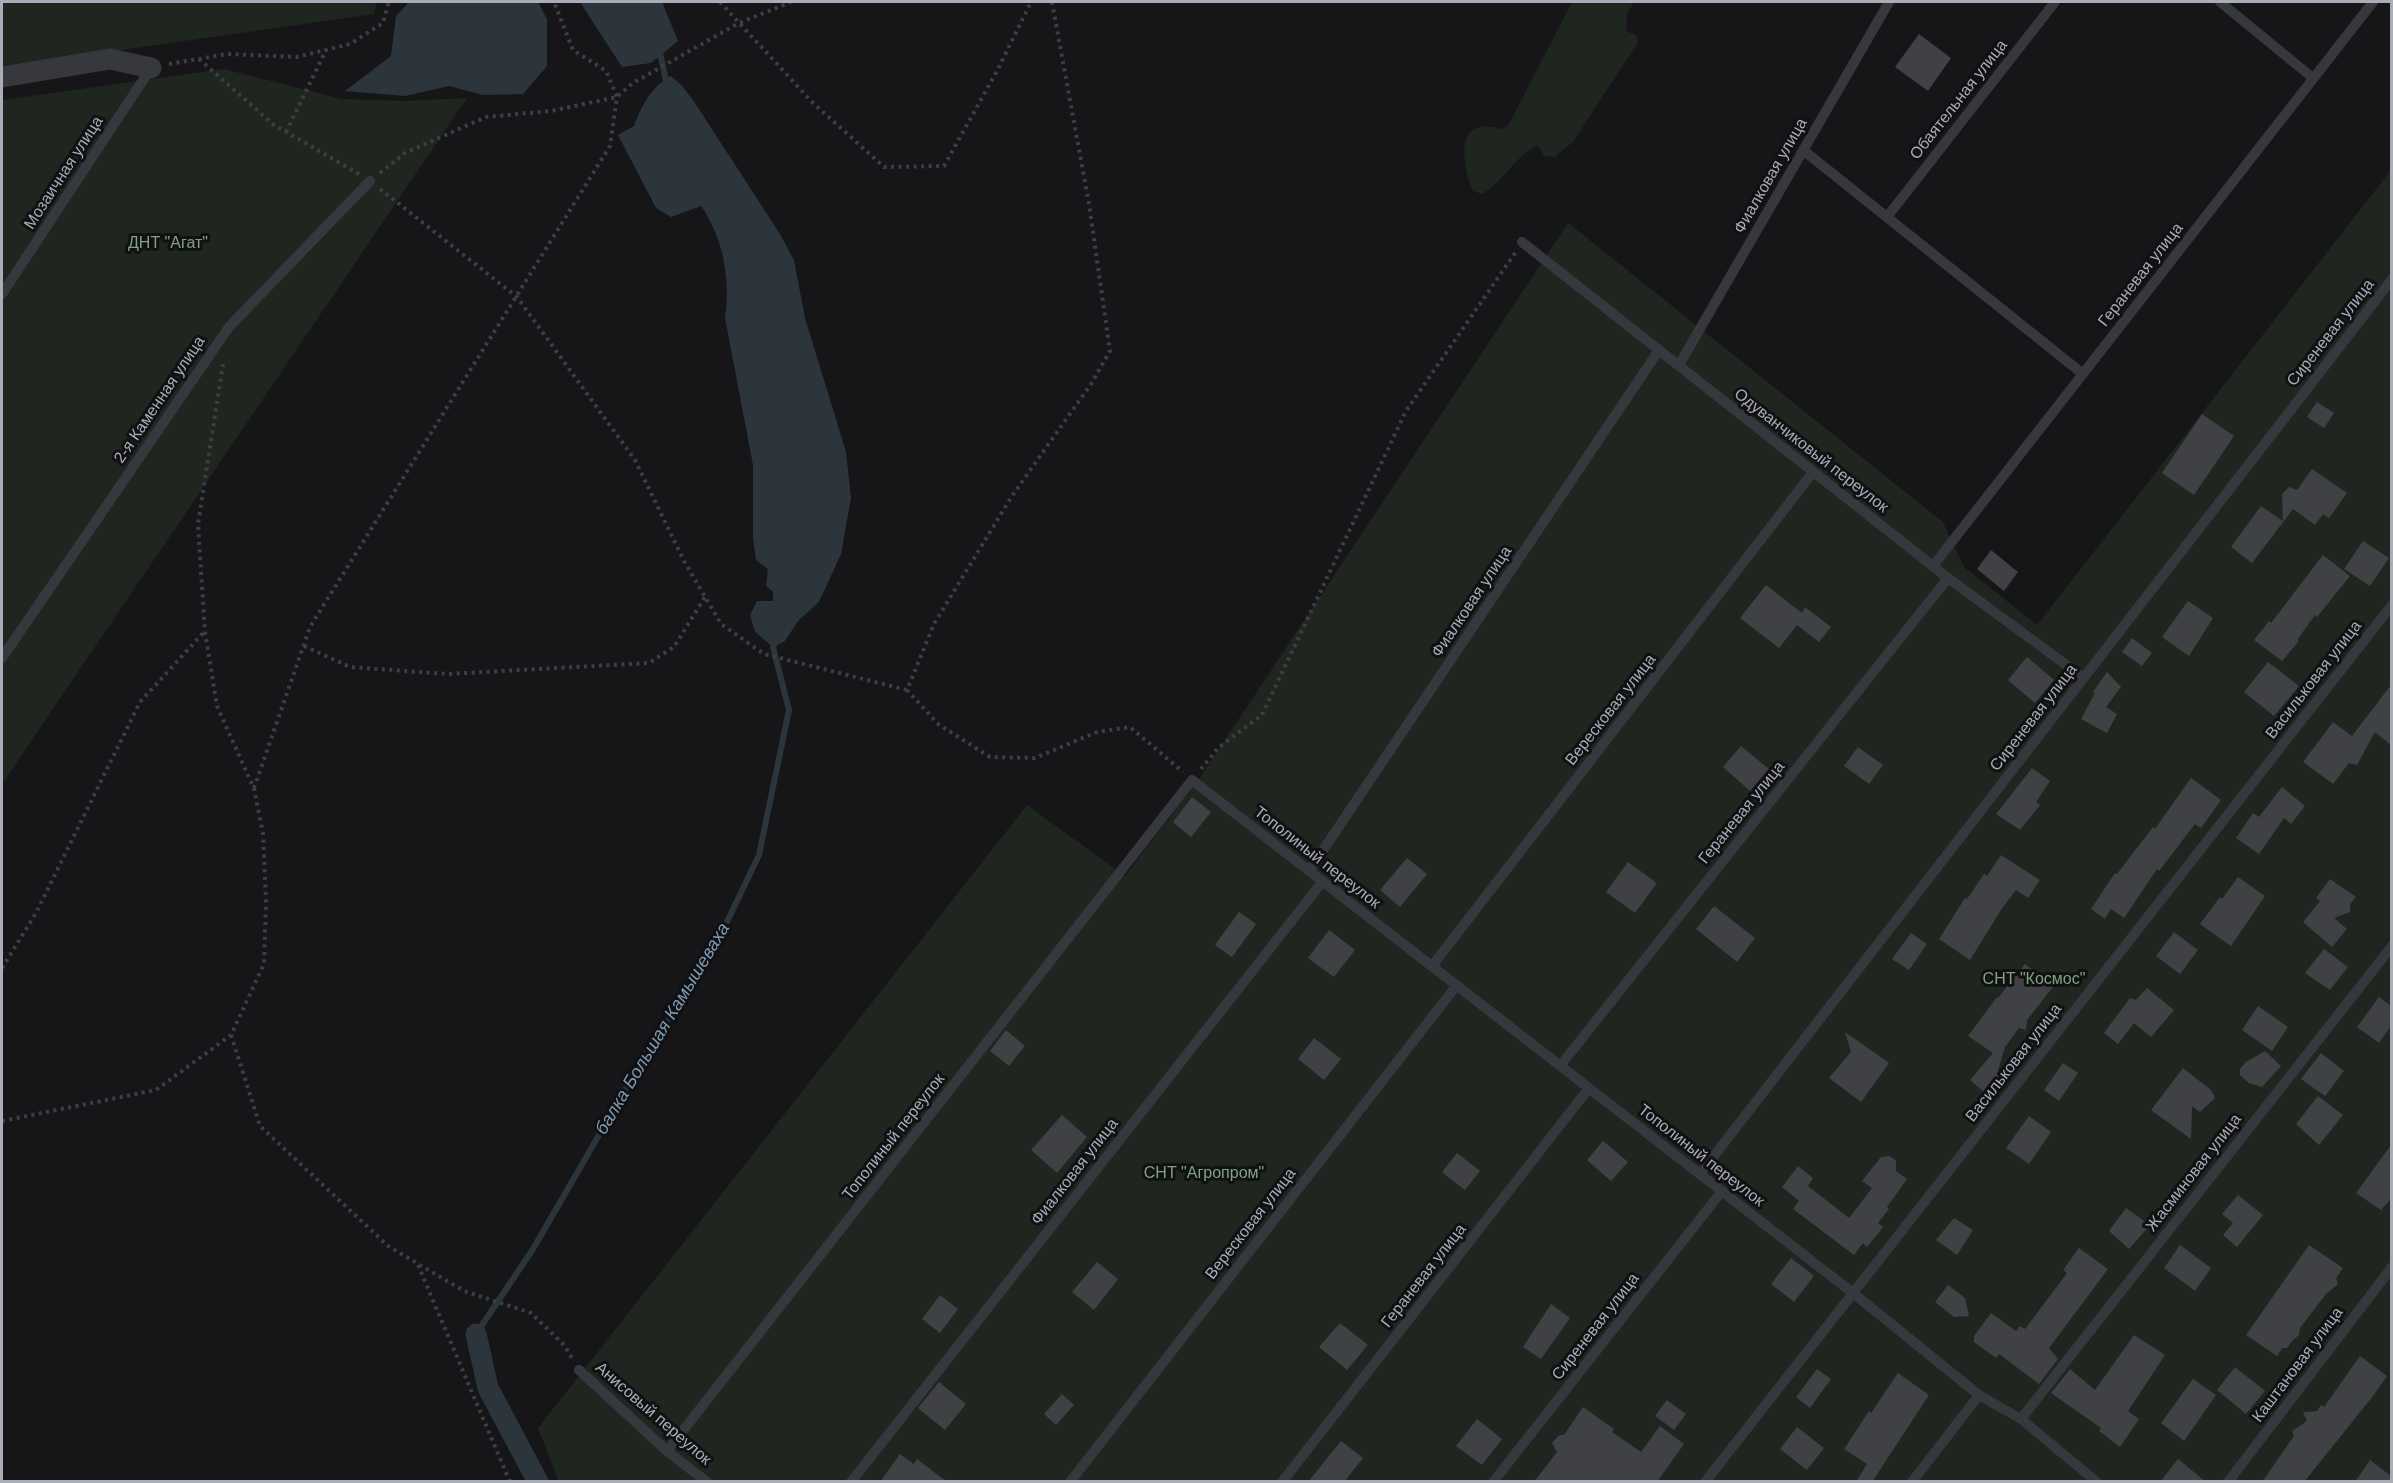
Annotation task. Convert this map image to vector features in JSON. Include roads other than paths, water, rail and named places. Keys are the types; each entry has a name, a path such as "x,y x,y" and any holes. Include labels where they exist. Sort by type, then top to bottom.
{"street":[{"path":"2,77 110,59 151,68"}],"lane":[{"name":"Фиалковая улица","path":"1678,365 1889,2"},
{"name":"Обаятельная улица","path":"1887,218 2055,2"},
{"path":"2220,2 2313,78"},
{"name":"Гераневая улица","path":"1933,566 2373,2"},
{"name":"Мозаичная улица","path":"2,294 151,68"},
{"path":"1803,150 2083,374"},
{"name":"2-я Каменная улица","path":"2,658 229,327 370,181"},
{"name":"Одуванчиковый переулок","path":"1522,242 1948,578 2084,678"},
{"name":"Сиреневая улица","path":"1700,1174 2391,279"},
{"name":"Фиалковая улица","path":"1309,871 1659,350"},
{"name":"Вересковая улица","path":"1432,966 1813,472"},
{"name":"Гераневая улица","path":"1560,1066 1948,578"},
{"name":"Васильковая улица","path":"1705,1482 2391,605"},
{"name":"Тополиный переулок","path":"667,1451 1192,780 1853,1293 1980,1395 2021,1419 2097,1482"},
{"name":"Фиалковая улица","path":"851,1482 1323,881"},
{"name":"Жасминовая улица","path":"2021,1419 2391,946"},
{"name":"Вересковая улица","path":"1070,1482 1457,985"},
{"name":"Гераневая улица","path":"1282,1482 1589,1088"},
{"name":"Сиреневая улица","path":"1493,1482 1722,1191"},
{"name":"Каштановая улица","path":"2228,1482 2391,1268"},
{"name":"Анисовый переулок","path":"579,1370 667,1451 706,1482"},
{"path":"1912,1482 1980,1395"}],"waterway":[{"name":"балка Большая Камышеваха","path":"659,48 667,85"},
{"name":"балка Большая Камышеваха","path":"476,1334 533,1249 643,1059 714,949 759,855 789,710 773,647 775,642"},
{"name":"балка Большая Камышеваха","path":"476,1334 488,1388 538,1482"}],"park label":[{"name":"ДНТ \"Агат\"","path":"168,244"},
{"name":"СНТ \"Космос\"","path":"2034,980"},
{"name":"СНТ \"Агропром\"","path":"1204,1174"}]}
